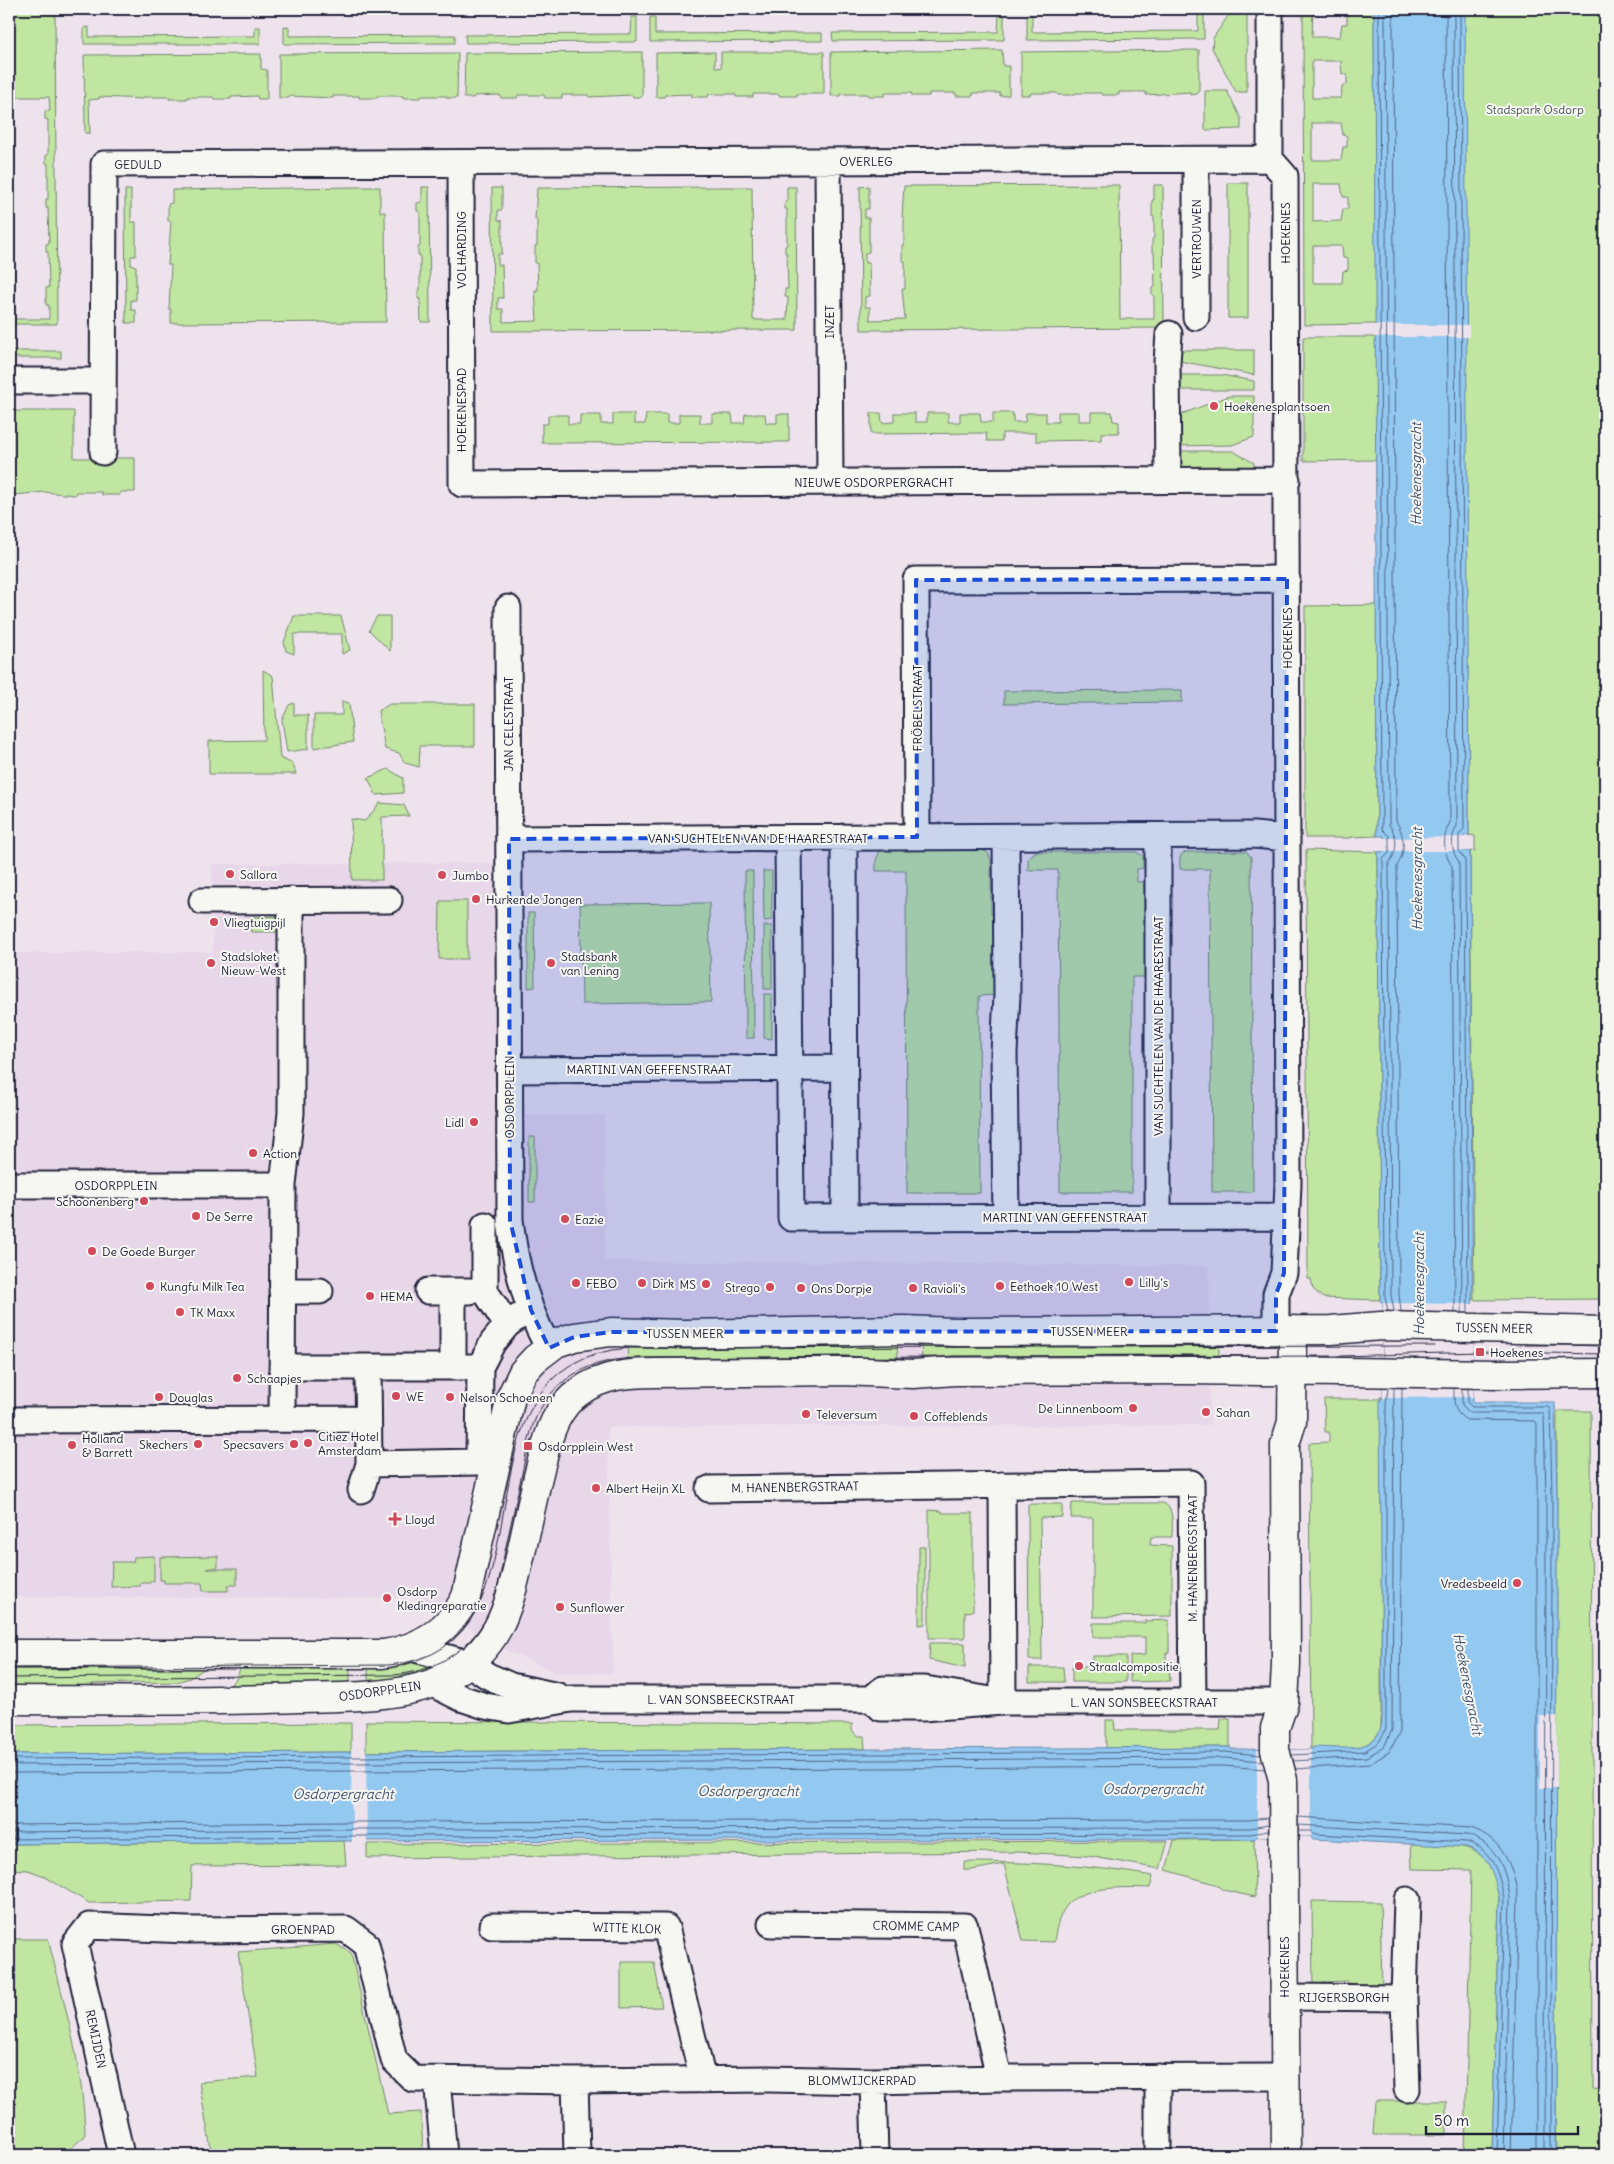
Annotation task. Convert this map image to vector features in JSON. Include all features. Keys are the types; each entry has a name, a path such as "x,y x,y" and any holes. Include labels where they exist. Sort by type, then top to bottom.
{"street":[{"path":"1270,9 1270,159"},
{"name":"OVERLEG","path":"461,164 1270,159"},
{"name":"HOEKENES","path":"1270,159 1284,176 1287,480 1288,808 1286,838 1288,1184 1284,1272 1292,1295 1284,1330 1284,1371 1276,1424 1285,1444 1286,1665 1284,1702 1292,1729 1284,1750 1283,1780 1286,2155"},
{"name":"VERTROUWEN","path":"1196,160 1196,317"},
{"name":"INZET","path":"828,162 830,482"},
{"name":"GEDULD","path":"104,452 104,164 461,164"},
{"name":"VOLHARDING","path":"461,164 461,337"},
{"path":"1168,480 1167,362 1169,334"},
{"name":"HOEKENESPAD","path":"461,337 462,484"},
{"path":"9,381 104,381"},
{"name":"NIEUWE OSDORPERGRACHT","path":"462,484 1287,480"},
{"name":"FRÖBELSTRAAT","path":"916,837 916,580 1287,579"},
{"name":"JAN CELESTRAAT","path":"508,608 509,839"},
{"name":"VAN SUCHTELEN VAN DE HAARESTRAAT","path":"509,839 1254,835 1286,838"},
{"name":"VAN SUCHTELEN VAN DE HAARESTRAAT","path":"1158,836 1158,1217"},
{"path":"844,837 845,1218"},
{"path":"1006,837 1007,996 1004,1053 1006,1218"},
{"name":"MARTINI VAN GEFFENSTRAAT","path":"788,838 791,1218 1285,1217"},
{"name":"OSDORPPLEIN","path":"509,839 510,1209 512,1243 531,1310 537,1327 549,1348"},
{"path":"282,1419 283,1185 292,1113 290,900"},
{"path":"202,901 389,900"},
{"name":"MARTINI VAN GEFFENSTRAAT","path":"509,1070 844,1068"},
{"name":"OSDORPPLEIN","path":"9,1185 283,1185"},
{"path":"369,1464 479,1462 480,1367 493,1342 512,1321 485,1291 485,1225"},
{"path":"282,1291 320,1291"},
{"path":"428,1291 485,1291"},
{"path":"453,1291 453,1367"},
{"name":"TUSSEN MEER","path":"549,1348 574,1337 611,1332 684,1334 904,1330 955,1332 1341,1330 1381,1326 1605,1331"},
{"path":"9,1654 383,1654 411,1648 437,1633 456,1614 466,1597 511,1397 524,1372 549,1348"},
{"path":"282,1367 480,1367"},
{"path":"362,1490 369,1464 368,1367"},
{"name":"OSDORPPLEIN","path":"9,1700 224,1701 358,1696 413,1689 444,1678 468,1664 488,1644 506,1614 549,1434 567,1402 584,1388 611,1377 656,1373 843,1371 913,1374 955,1371 1284,1371"},
{"path":"1284,1371 1380,1374 1605,1373"},
{"path":"9,1420 368,1419"},
{"name":"M. HANENBERGSTRAAT","path":"709,1488 1191,1484 1193,1702"},
{"path":"1002,1485 1003,1702"},
{"name":"L. VAN SONSBEECKSTRAAT","path":"411,1648 468,1664 488,1676 511,1686 571,1699"},
{"name":"L. VAN SONSBEECKSTRAAT","path":"431,1683 461,1698 485,1706 509,1710 571,1699 871,1699 883,1689 925,1689 1003,1702 1284,1702"},
{"name":"RIJGERSBORGH","path":"1406,1900 1404,1998 1407,2089"},
{"name":"CROMME CAMP","path":"771,1924 965,1926 999,2078"},
{"name":"GROENPAD","path":"89,1926 186,1930 346,1929 366,1944 394,2060 425,2080"},
{"name":"REMIJDEN","path":"89,1926 75,1944 121,2155"},
{"name":"WITTE KLOK","path":"492,1926 666,1927 704,2080"},
{"name":"RIJGERSBORGH","path":"1284,1997 1404,1998"},
{"path":"1158,2077 1158,2155"},
{"name":"BLOMWIJCKERPAD","path":"425,2080 874,2081 999,2078 1286,2077"},
{"path":"425,2080 444,2155"},
{"path":"575,2080 577,2155"},
{"path":"874,2081 875,2155"}],"highlighted area":[{"path":"1287,579 1284,1273 1276,1294 1276,1331 611,1332 574,1337 549,1348 531,1310 510,1220 509,839 917,837 916,580"}],"shaded area":[{"path":"499,863 500,1115 605,1115 605,1261 1209,1266 1210,1425 608,1427 613,1673 557,1673 506,1650 419,1598 9,1597 9,953 213,952 212,864"}],"green space":[{"path":"9,9 55,9 57,324 9,324 9,319 49,319 49,305 46,305 46,288 49,287 48,252 46,252 46,244 49,243 48,208 46,208 46,199 48,199 48,164 46,163 46,155 48,155 48,120 45,119 45,111 50,111 49,97 9,97"},
{"path":"127,9 217,9 217,12 127,13"},
{"path":"327,9 455,9 455,11 327,12"},
{"path":"465,9 593,9 593,11 465,11"},
{"path":"1233,9 1247,9 1247,92 1236,92 1212,48 1213,38"},
{"path":"1303,9 1313,9 1312,37 1340,37 1342,24 1347,24 1347,12 1342,12 1342,9 1374,9 1376,324 1304,325","holes":["1312,61 1341,61 1342,74 1347,74 1347,85 1342,86 1341,98 1312,98","1312,123 1341,123 1343,135 1347,136 1347,147 1343,147 1341,160 1312,160","1313,184 1341,184 1343,197 1348,197 1348,209 1343,209 1341,221 1313,222","1313,246 1342,246 1343,258 1348,259 1348,270 1343,271 1342,283 1313,283"]},
{"name":"Stadspark Osdorp","path":"1463,9 1605,9 1605,1299 1474,1300 1470,851 1475,851 1475,836 1469,835"},
{"path":"999,15 1004,15 1004,40 833,41 832,33 998,32"},
{"path":"1027,15 1032,15 1032,32 1198,31 1198,15 1204,15 1204,39 1027,40"},
{"path":"632,17 637,17 637,42 466,43 465,35 631,34"},
{"path":"650,17 655,17 655,34 822,33 822,41 650,42"},
{"path":"284,26 289,27 289,36 455,35 455,43 284,44"},
{"path":"89,27 89,37 255,36 255,27 260,27 260,44 84,44 84,28"},
{"path":"1002,50 1003,66 1009,66 1009,95 973,93 973,96 956,96 956,93 929,93 929,96 912,96 912,93 885,93 885,96 841,94 841,96 831,96 831,52"},
{"path":"1199,50 1199,92 1197,94 1190,95 1190,92 1146,95 1146,92 1119,92 1119,95 1102,95 1101,93 1058,95 1057,93 1031,93 1030,95 1021,95 1021,52"},
{"path":"642,52 642,97 633,97 632,95 589,97 588,95 562,95 562,98 545,98 544,95 518,95 517,98 501,98 500,95 464,98 465,53"},
{"path":"715,52 715,67 721,68 721,52 824,52 824,94 780,96 779,94 753,94 753,97 736,97 735,94 709,94 708,97 692,97 692,94 656,97 656,53"},
{"path":"458,53 457,98 447,98 447,96 403,98 403,96 377,96 377,98 359,98 359,96 333,96 333,98 289,96 289,98 279,98 279,54"},
{"path":"261,54 261,69 267,70 267,99 258,99 257,96 231,97 231,99 214,99 213,97 169,99 169,97 143,97 143,99 99,97 99,99 89,100 90,133 85,133 84,55"},
{"path":"1205,91 1227,91 1241,118 1241,129 1205,130"},
{"path":"9,121 13,121 14,291 9,291"},
{"path":"1228,183 1248,183 1248,318 1228,318"},
{"path":"1119,185 1120,319 1154,319 1152,288 1155,287 1152,239 1154,238 1154,217 1152,216 1152,200 1154,200 1154,185 1163,185 1164,328 861,330 860,187 869,186 869,209 865,209 865,218 869,218 869,252 865,253 865,263 869,263 870,296 865,297 865,307 870,307 870,320 905,319 902,289 905,289 905,261 902,261 902,245 904,244 904,218 902,217 904,186"},
{"path":"380,187 380,212 385,212 386,322 171,323 171,309 169,309 171,265 168,265 171,221 168,221 168,204 172,203 172,190"},
{"path":"422,187 429,187 430,322 421,322 420,299 418,299 418,290 420,290 420,255 418,255 418,247 420,246 420,211 417,211 417,203 422,202"},
{"path":"752,187 753,320 787,320 788,297 785,297 785,289 788,289 787,253 785,253 785,246 787,245 787,209 785,209 785,201 787,201 787,187 796,187 797,330 493,331 492,188 502,188 502,210 498,210 498,220 502,221 502,254 498,254 498,265 502,265 503,298 498,298 498,309 503,309 503,322 537,321 535,290 538,290 535,246 537,246 537,219 535,219 537,188"},
{"path":"125,190 131,190 131,222 136,222 136,256 131,256 131,265 136,266 136,300 131,300 131,310 136,310 136,323 126,323"},
{"path":"1303,337 1376,337 1377,460 1303,461"},
{"path":"1174,350 1254,350 1254,375 1174,360"},
{"path":"9,351 61,351 61,358 9,358"},
{"path":"1174,375 1221,375 1254,381 1254,390 1174,390"},
{"path":"1229,396 1254,396 1254,437 1232,445 1174,446 1174,417"},
{"path":"9,411 74,411 74,458 135,458 135,492 120,492 120,495 102,495 102,492 76,492 75,495 45,492 14,495 14,493 9,493"},
{"path":"1058,412 1079,412 1079,421 1091,421 1091,412 1112,412 1113,421 1119,422 1119,433 1101,433 1101,440 1036,441 1036,433 1002,433 1002,441 987,441 986,433 871,434 871,413 881,413 882,423 894,422 894,413 915,413 915,422 927,422 927,413 948,413 948,422 960,422 960,413 980,413 981,422 993,422 993,413 1013,413 1013,422 1025,422 1026,413 1046,413 1046,422 1058,422"},
{"path":"613,414 634,414 634,424 645,424 646,414 667,414 667,423 679,423 679,414 700,414 700,423 712,423 712,414 732,414 733,423 744,423 745,414 765,414 766,423 777,423 777,414 789,414 789,442 542,443 542,424 548,424 548,415 568,415 568,424 580,424 580,415 601,415 601,424 613,424"},
{"path":"1174,451 1233,451 1254,463 1254,469 1175,470"},
{"path":"1377,605 1377,836 1305,838 1305,606"},
{"path":"294,616 341,616 350,650 342,654 342,634 294,634 294,654 286,651 284,642"},
{"path":"377,616 390,616 390,651 369,630"},
{"path":"263,670 273,676 280,758 293,764 296,774 209,774 209,741 264,740"},
{"path":"1182,690 1182,702 1004,704 1004,691"},
{"path":"342,701 349,703 353,742 314,748 314,715 342,715"},
{"path":"294,703 294,715 308,715 308,749 287,752 282,720 289,705"},
{"path":"390,704 475,704 475,746 420,746 419,767 405,763 399,753 385,749 378,711"},
{"path":"388,769 403,778 403,793 376,795 368,778"},
{"path":"380,803 404,805 409,816 382,817 382,880 352,880 351,819 365,821"},
{"path":"981,849 988,853 991,860 991,914 1001,914 997,995 979,996 980,1193 907,1193 906,871 876,871 876,860 880,851 884,850"},
{"path":"1306,850 1378,852 1380,1300 1323,1298 1313,1289 1311,1279 1308,1279"},
{"path":"1246,851 1251,857 1253,1192 1212,1192 1210,869 1180,869 1180,859 1183,853 1186,852"},
{"path":"1035,852 1136,852 1143,856 1143,868 1137,869 1137,882 1144,882 1144,920 1154,921 1154,977 1132,977 1132,1192 1060,1192 1058,870 1028,870 1028,858"},
{"path":"745,871 753,871 754,1038 746,1038"},
{"path":"763,871 772,871 772,920 764,921"},
{"path":"440,901 467,901 467,959 439,959"},
{"path":"709,903 711,1002 582,1004 580,904"},
{"path":"528,913 534,913 535,987 528,988"},
{"path":"287,916 287,932 251,932 250,917"},
{"path":"764,926 772,926 772,989 764,989"},
{"path":"764,994 772,994 772,1039 764,1038"},
{"path":"529,1137 535,1137 535,1202 529,1202"},
{"path":"627,1337 897,1343 898,1360 628,1368"},
{"path":"1219,1337 1219,1364 922,1360 921,1343"},
{"path":"1382,1397 1381,1728 1376,1737 1360,1747 1340,1749 1309,1748 1311,1746 1309,1443 1329,1442 1329,1432 1325,1432 1324,1399 1380,1399"},
{"path":"1557,1411 1591,1411 1593,2090 1605,2091 1605,2155 1557,2155"},
{"path":"1072,1503 1163,1503 1167,1505 1172,1517 1172,1537 1151,1537 1150,1545 1172,1546 1172,1616 1093,1617 1093,1518 1071,1518"},
{"path":"1028,1504 1062,1504 1062,1517 1040,1518 1042,1660 1029,1660"},
{"path":"929,1510 942,1511 942,1513 973,1513 973,1611 965,1612 965,1638 929,1638"},
{"path":"919,1547 925,1547 925,1624 919,1625"},
{"path":"154,1556 154,1581 141,1583 140,1586 111,1587 112,1562 133,1562 134,1557"},
{"path":"218,1556 218,1567 207,1569 237,1569 237,1585 228,1585 228,1591 203,1591 202,1583 164,1583 164,1580 160,1580 160,1557"},
{"path":"1169,1620 1169,1653 1166,1653 1166,1666 1169,1666 1170,1681 1130,1682 1130,1656 1145,1655 1145,1637 1093,1637 1093,1623 1145,1623 1145,1621"},
{"path":"930,1643 965,1643 965,1668 929,1660"},
{"path":"1093,1656 1126,1656 1126,1682 1072,1682 1072,1667 1093,1667"},
{"path":"409,1660 442,1666 438,1673 368,1682 368,1661"},
{"path":"243,1661 350,1661 350,1683 224,1691 236,1679"},
{"path":"9,1663 207,1667 190,1678 177,1682 92,1684 92,1693 9,1694"},
{"path":"1029,1667 1063,1667 1064,1682 1029,1682"},
{"path":"1221,1719 1230,1719 1230,1747 1106,1748 1106,1720 1114,1720 1115,1730 1220,1730"},
{"path":"366,1721 852,1724 852,1730 857,1736 864,1736 865,1749 366,1752"},
{"path":"351,1723 351,1752 9,1754 9,1725"},
{"path":"1254,1839 1255,1897 1223,1890 1215,1884 1166,1870 1174,1840"},
{"path":"344,1841 346,1865 192,1866 191,1901 89,1903 42,1875 28,1870 9,1869 9,1844"},
{"path":"1168,1841 1160,1869 1088,1856 1018,1852 367,1858 367,1844"},
{"path":"1411,1843 1446,1844 1469,1849 1487,1861 1495,1878 1499,1898 1492,2155 1465,2155 1471,1870 1412,1869"},
{"path":"964,1862 1059,1865 1153,1876 1150,1888 1104,1889 1081,1895 1072,1900 1065,1908 1058,1924 1054,1942 1023,1941 1004,1864 964,1870"},
{"path":"1312,1901 1380,1902 1382,1991 1347,1991 1347,1981 1324,1982 1324,1990 1313,1991"},
{"path":"9,1939 48,1939 72,2037 84,2111 85,2136 63,2155 9,2155"},
{"path":"336,1944 351,1953 388,2114 421,2112 423,2155 212,2155 199,2082 258,2077 238,1952"},
{"path":"621,1962 654,1962 662,2007 621,2008"},
{"path":"1375,2101 1446,2101 1446,2135 1373,2135"}],"water":[{"path":"1374,9 1465,9 1469,835 1464,836 1463,851 1470,851 1473,1402 1555,1402 1557,1495 1556,2155 1492,2155 1499,1898 1493,1874 1486,1860 1474,1850 1466,1847 1313,1839 1311,1836 1258,1836 1254,1839 344,1841 9,1844 9,1754 1230,1747 1231,1749 1311,1750 1313,1747 1345,1748 1365,1745 1373,1740 1379,1732 1382,1721 1380,1401 1383,1397 1383,1304 1380,1300 1378,852 1384,851 1384,836 1377,836"}],"pier":[{"path":"1374,325 1469,325 1469,337 1374,337"},
{"path":"1470,837 1466,838 1466,849 1473,851 1376,851 1382,849 1382,839 1376,838"},
{"path":"1383,1303 1473,1304 1473,1397 1383,1398"},
{"path":"1540,1716 1557,1716 1557,1788 1540,1788"},
{"path":"351,1749 366,1749 367,1843 352,1843"},
{"path":"1257,1750 1311,1750 1311,1836 1257,1836"}],"tram line":[{"path":"1525,1345 1605,1345"},
{"path":"9,1668 389,1665 444,1647 476,1611 494,1561 516,1450 535,1401 570,1365 629,1348 1435,1346"},
{"path":"9,1678 392,1675 421,1670 434,1665 459,1650 470,1640 491,1608 499,1581 533,1425 544,1403 572,1375 608,1361 635,1358 1341,1356 1480,1352 1605,1354"}],"place":[{"name":"Hoekenesplantsoen","path":"1214,406"},
{"name":"Sallora","path":"230,874"},
{"name":"Jumbo","path":"442,875"},
{"name":"Hurkende Jongen","path":"476,899"},
{"name":"Vliegtuigpijl","path":"214,922"},
{"name":"Stadsloket Nieuw-West","path":"211,963"},
{"name":"Stadsbank van Lening","path":"551,963"},
{"name":"Lidl","path":"474,1122"},
{"name":"Action","path":"253,1153"},
{"name":"Schoonenberg","path":"144,1201"},
{"name":"De Serre","path":"196,1216"},
{"name":"Eazie","path":"565,1219"},
{"name":"De Goede Burger","path":"92,1251"},
{"name":"Lilly's","path":"1129,1282"},
{"name":"FEBO","path":"576,1283"},
{"name":"Dirk","path":"642,1283"},
{"name":"MS","path":"706,1284"},
{"name":"Kungfu Milk Tea","path":"150,1286"},
{"name":"Eethoek 10 West","path":"1000,1286"},
{"name":"Strego","path":"770,1287"},
{"name":"Ons Dorpje","path":"801,1288"},
{"name":"Ravioli's","path":"913,1288"},
{"name":"HEMA","path":"370,1296"},
{"name":"TK Maxx","path":"180,1312"},
{"name":"Hoekenes","path":"1480,1352"},
{"name":"Schaapjes","path":"237,1378"},
{"name":"WE","path":"396,1396"},
{"name":"Douglas","path":"159,1397"},
{"name":"Nelson Schoenen","path":"450,1397"},
{"name":"De Linnenboom","path":"1133,1408"},
{"name":"Sahan","path":"1206,1412"},
{"name":"Televersum","path":"806,1414"},
{"name":"Coffeblends","path":"914,1416"},
{"name":"Citiez Hotel Amsterdam","path":"308,1443"},
{"name":"Skechers","path":"198,1444"},
{"name":"Specsavers","path":"294,1444"},
{"name":"Holland & Barrett","path":"72,1445"},
{"name":"Osdorpplein West","path":"528,1446"},
{"name":"Albert Heijn XL","path":"596,1488"},
{"name":"Lloyd","path":"395,1519"},
{"name":"Vredesbeeld","path":"1517,1583"},
{"name":"Osdorp Kledingreparatie","path":"387,1598"},
{"name":"Sunflower","path":"560,1607"},
{"name":"Straalcompositie","path":"1079,1666"}],"water label":[{"name":"Hoekenesgracht","path":"1416,474"},
{"name":"Hoekenesgracht","path":"1417,879"},
{"name":"Hoekenesgracht","path":"1419,1284"},
{"name":"Hoekenesgracht","path":"1468,1684"},
{"name":"Osdorpergracht","path":"1153,1789"},
{"name":"Osdorpergracht","path":"748,1791"},
{"name":"Osdorpergracht","path":"343,1794"}]}
